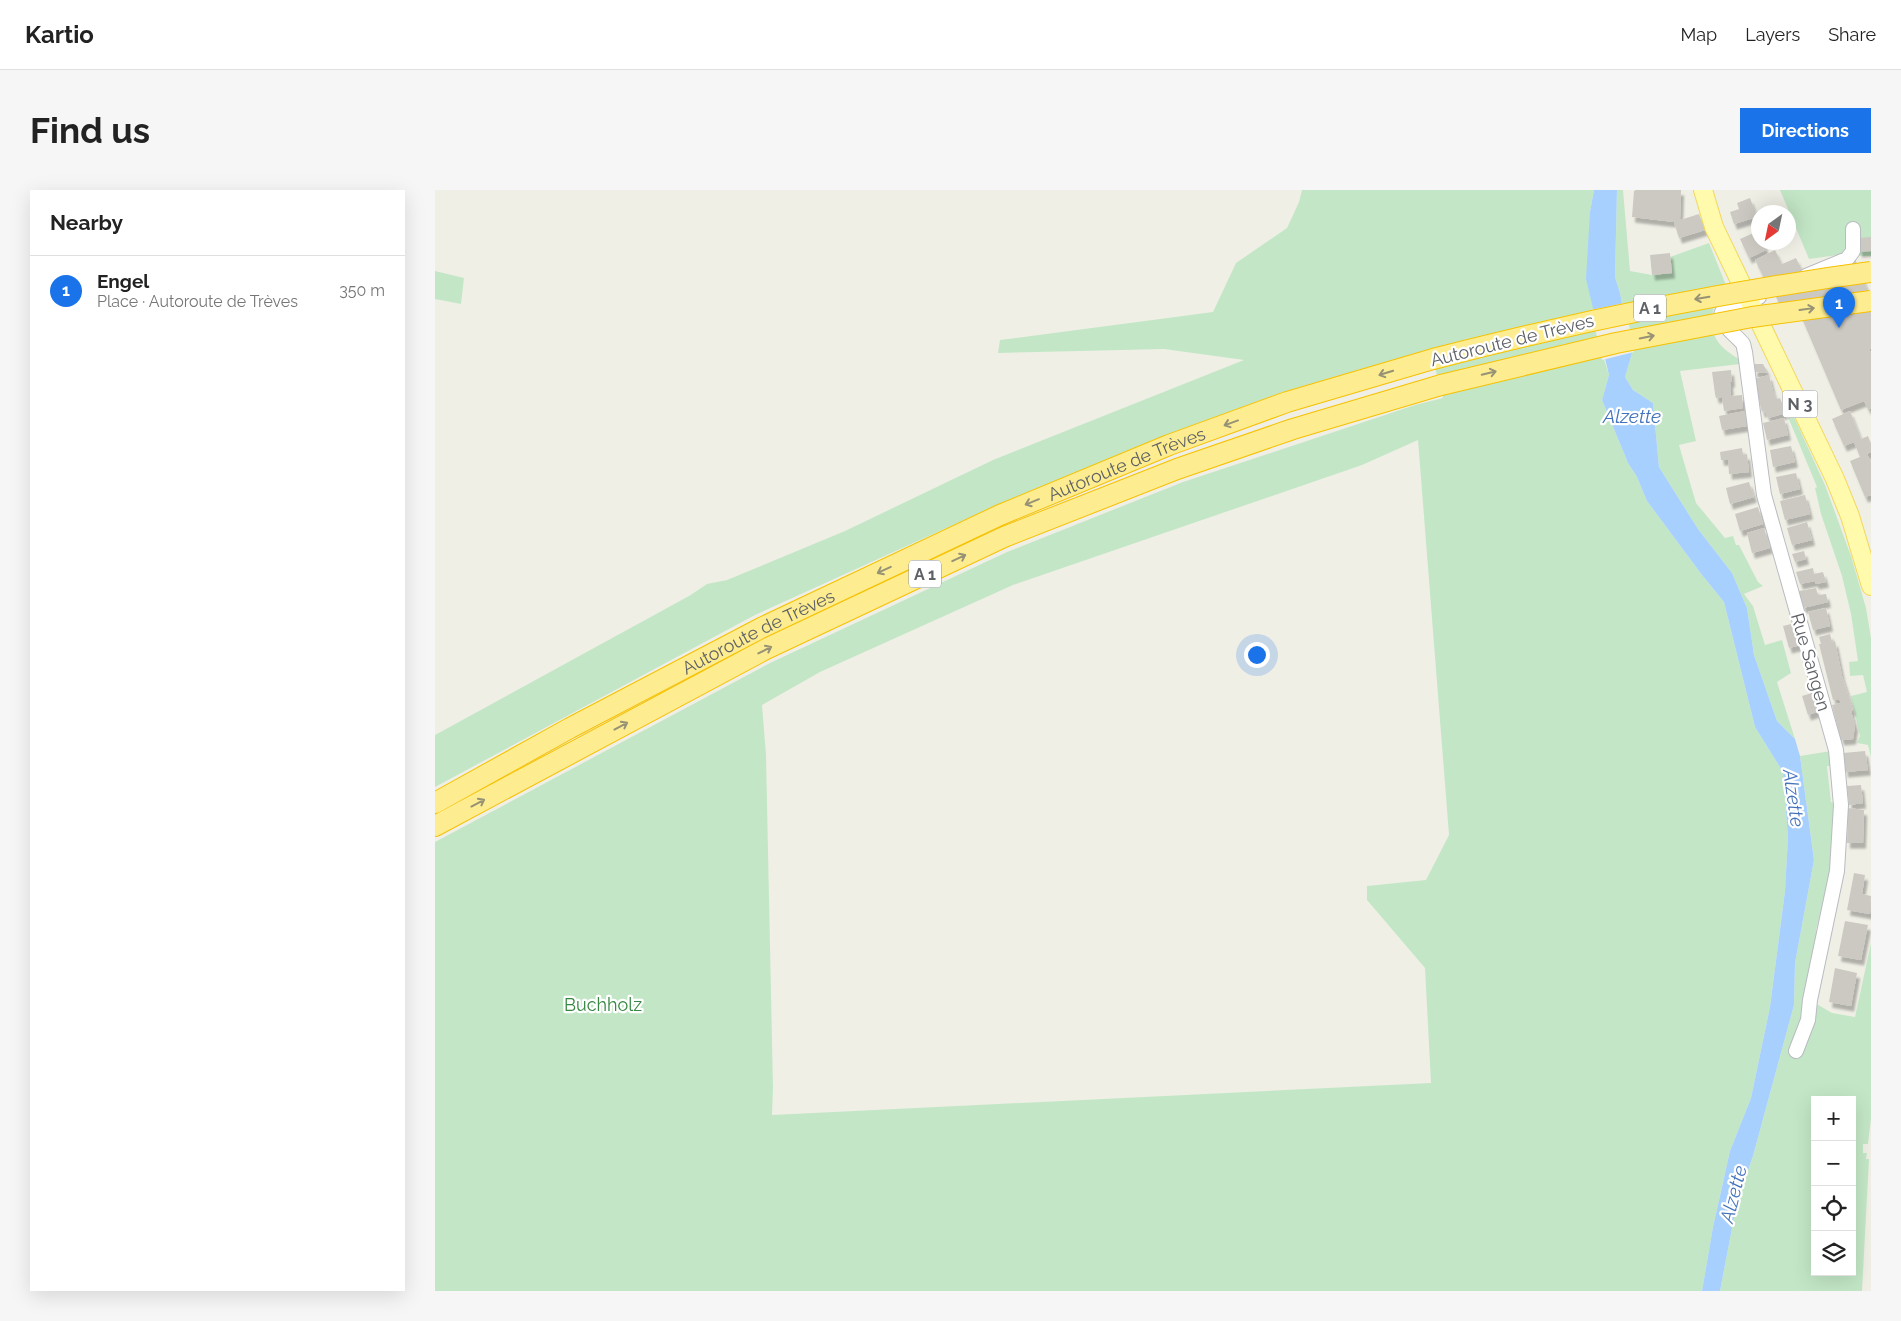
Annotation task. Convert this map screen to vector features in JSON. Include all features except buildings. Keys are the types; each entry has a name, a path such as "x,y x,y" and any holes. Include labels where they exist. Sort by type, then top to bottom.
{"highway":[{"name":"Autoroute de Trèves","path":"435,802 761,628 1000,515 1169,445 1260,412 1433,359 1519,336 1686,301 1871,272"},
{"name":"Autoroute de Trèves","path":"435,826 766,649 1005,537 1177,469 1275,435 1441,385 1616,343 1752,317 1871,301"}],"main road":[{"name":"N 3","path":"1703,190 1714,228 1835,479 1850,516 1871,586"}],"street":[{"path":"1750,300 1847,259 1853,251 1853,230"},
{"name":"Rue Sangen","path":"1750,300 1728,306 1723,310 1722,318 1727,330 1742,343 1745,352 1764,494 1836,750 1841,805 1837,871 1810,1000 1808,1020 1796,1051"}],"green space":[{"name":"Buchholz","path":"1302,190 1594,190 1590,212 1604,359 1609,375 1602,400 1628,463 1637,477 1647,501 1724,602 1755,727 1783,772 1788,837 1785,891 1770,1007 1751,1098 1730,1151 1713,1227 1702,1291 435,1291 435,842 770,663 1007,552 1183,482 1415,405 1443,398 1430,349 1283,392 1166,435 997,505 755,615 435,787 435,735 689,596 707,584 727,580 845,531 993,460 1244,360 1164,349 998,353 1000,340 1213,312 1236,263 1287,228 1299,202","holes":["1418,440 1449,835 1426,880 1367,886 1367,900 1425,968 1431,1083 772,1115 766,755 762,705 820,672 1013,585 1362,465"]},
{"path":"1617,190 1623,190 1630,271 1652,275 1672,273 1670,257 1709,243 1730,295 1714,306 1712,316 1713,331 1719,343 1739,359 1740,364 1680,371 1696,441 1679,445 1696,503 1725,538 1733,536 1736,545 1739,545 1758,582 1763,586 1744,594 1753,606 1765,645 1782,640 1791,673 1777,682 1795,739 1777,721 1754,655 1747,608 1732,573 1698,529 1659,467 1653,403 1633,390 1625,377 1632,353 1615,277"},
{"path":"1780,190 1871,190 1871,256 1838,255 1809,259 1796,228 1796,205 1786,205"},
{"path":"435,271 464,278 461,304 435,299"},
{"path":"1788,417 1794,417 1825,485 1851,556 1866,608 1871,638 1871,757 1868,745 1857,743 1860,736 1851,696 1867,692 1863,675 1850,676 1849,662 1858,661 1851,614 1842,576 1821,514 1815,488 1817,487"},
{"path":"1831,751 1833,766 1827,766 1831,802 1837,804 1834,861 1827,902 1821,910 1816,930 1818,936 1810,1000 1832,1013 1855,1017 1871,943 1871,1119 1868,1144 1863,1144 1863,1153 1867,1153 1866,1159 1869,1159 1862,1291 1720,1291 1737,1202 1753,1156 1794,1005 1795,963 1814,860 1800,756"}],"water":[{"name":"Alzette","path":"1594,190 1617,190 1615,277 1632,353 1625,377 1633,390 1653,403 1659,467 1698,529 1732,573 1747,608 1754,655 1777,721 1795,739 1800,756 1814,860 1795,963 1794,1005 1753,1156 1737,1202 1720,1291 1702,1291 1713,1227 1730,1151 1751,1098 1770,1007 1785,891 1788,837 1783,772 1755,727 1724,602 1647,501 1637,477 1628,463 1602,400 1609,375 1586,279 1590,212"}],"pier":[{"path":"1625,303 1634,352 1602,360 1591,310"}],"place":[{"name":"Engel","path":"1839,328"}]}
